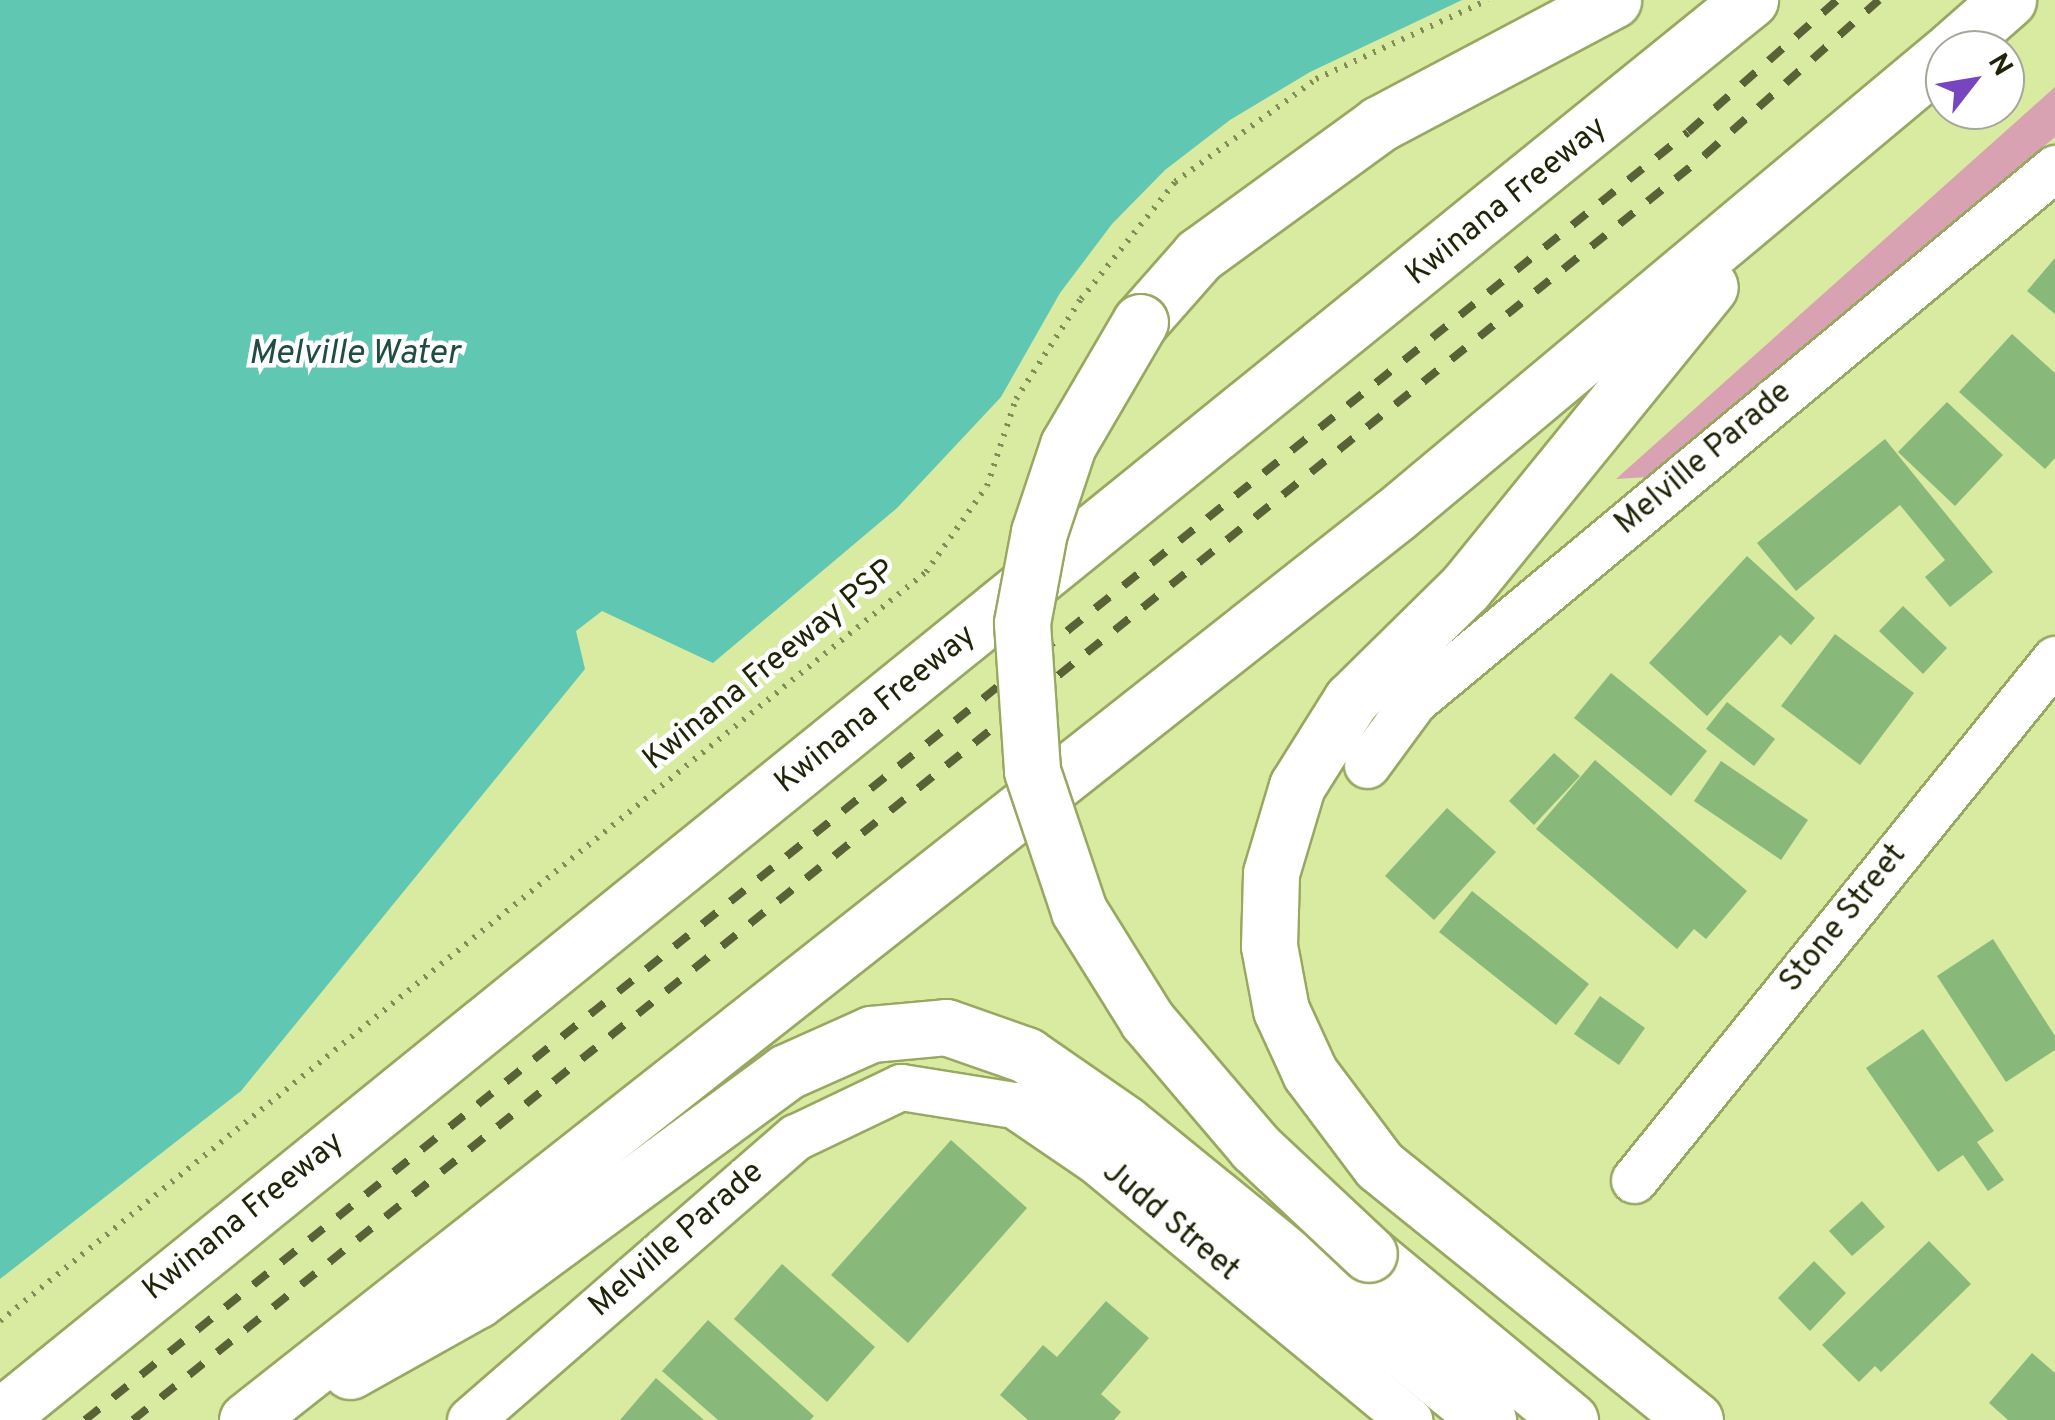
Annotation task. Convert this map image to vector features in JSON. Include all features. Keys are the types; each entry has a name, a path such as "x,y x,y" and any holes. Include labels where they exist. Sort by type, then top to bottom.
{"highway":[{"path":"1570,1420 1369,1254 1255,1147 1147,1020 1079,911 1032,771 1022,623 1038,532 1068,445 1140,322 1199,255 1349,145 1613,0"},
{"name":"Kwinana Freeway","path":"0,1417 1750,0"},
{"path":"1974,30 2008,0"},
{"path":"246,1420 1396,514 1788,192 1925,72"},
{"path":"1694,1420 1379,1165 1310,1073 1281,1010 1269,946 1271,873 1296,786 1351,700 1465,588 1788,192"},
{"path":"262,1420 477,1300 786,1072 870,1034 946,1026 1026,1055 1124,1123 1488,1420"}],"street":[{"name":"Melville Parade","path":"1368,766 1414,701 2055,168"},
{"name":"Stone Street","path":"1634,1180 2055,659"},
{"name":"Melville Parade","path":"482,1417 796,1137 901,1088"},
{"name":"Judd Street","path":"901,1088 1014,1105 1095,1160 1409,1420"}],"path":[{"name":"Kwinana Freeway PSP","path":"0,1322 926,572 987,486 1016,400 1081,299 1175,182 1316,79 1488,0"}],"shaded area":[{"path":"2055,87 2055,137 1648,477 1616,479 2007,130 2025,130 2025,114"}],"water":[{"name":"Melville Water","path":"0,0 1462,0 1310,72 1230,120 1165,170 1112,224 1060,293 1001,397 897,508 713,663 602,611 576,631 585,669 241,1091 0,1279"}],"building":[{"path":"2055,258 2055,314 2027,291"},
{"path":"2012,334 2055,373 2055,458 2045,469 1959,392"},
{"path":"1947,402 2003,455 1955,506 1898,452"},
{"path":"1885,439 1993,572 1950,607 1925,577 1945,560 1900,505 1796,591 1757,543"},
{"path":"1747,556 1815,618 1791,645 1780,635 1707,716 1649,663"},
{"path":"1903,606 1947,648 1923,674 1879,631"},
{"path":"1835,634 1914,693 1860,765 1781,706"},
{"path":"1611,673 1707,751 1671,796 1574,718"},
{"path":"1727,702 1775,739 1754,766 1706,729"},
{"path":"1554,753 1580,776 1534,825 1509,801"},
{"path":"1595,760 1747,891 1706,939 1694,929 1677,949 1536,829"},
{"path":"1721,761 1808,820 1781,860 1694,801"},
{"path":"1447,808 1496,852 1434,920 1385,876"},
{"path":"1472,891 1589,984 1556,1025 1439,932"},
{"path":"1993,939 2055,1036 2055,1050 2006,1082 1937,976"},
{"path":"1600,996 1645,1028 1619,1065 1574,1034"},
{"path":"1923,1029 1994,1131 1977,1142 2004,1180 1988,1191 1963,1155 1938,1172 1866,1068"},
{"path":"951,1140 1027,1208 908,1343 831,1275"},
{"path":"1862,1201 1885,1227 1852,1256 1829,1231"},
{"path":"1929,1241 1971,1284 1881,1372 1875,1366 1859,1382 1822,1345"},
{"path":"1814,1261 1846,1293 1810,1331 1778,1298"},
{"path":"782,1264 875,1347 827,1402 734,1319"},
{"path":"1106,1301 1149,1338 1101,1394 1121,1412 1114,1420 1028,1420 1000,1395 1043,1345 1057,1357"},
{"path":"708,1320 814,1416 810,1420 718,1420 662,1371"},
{"path":"2032,1353 2055,1373 2055,1420 2008,1420 1989,1403"},
{"path":"656,1378 704,1420 620,1420"}],"railway":[{"path":"85,1420 1688,132 1837,0"},
{"path":"133,1420 1705,155 1879,0"}]}
